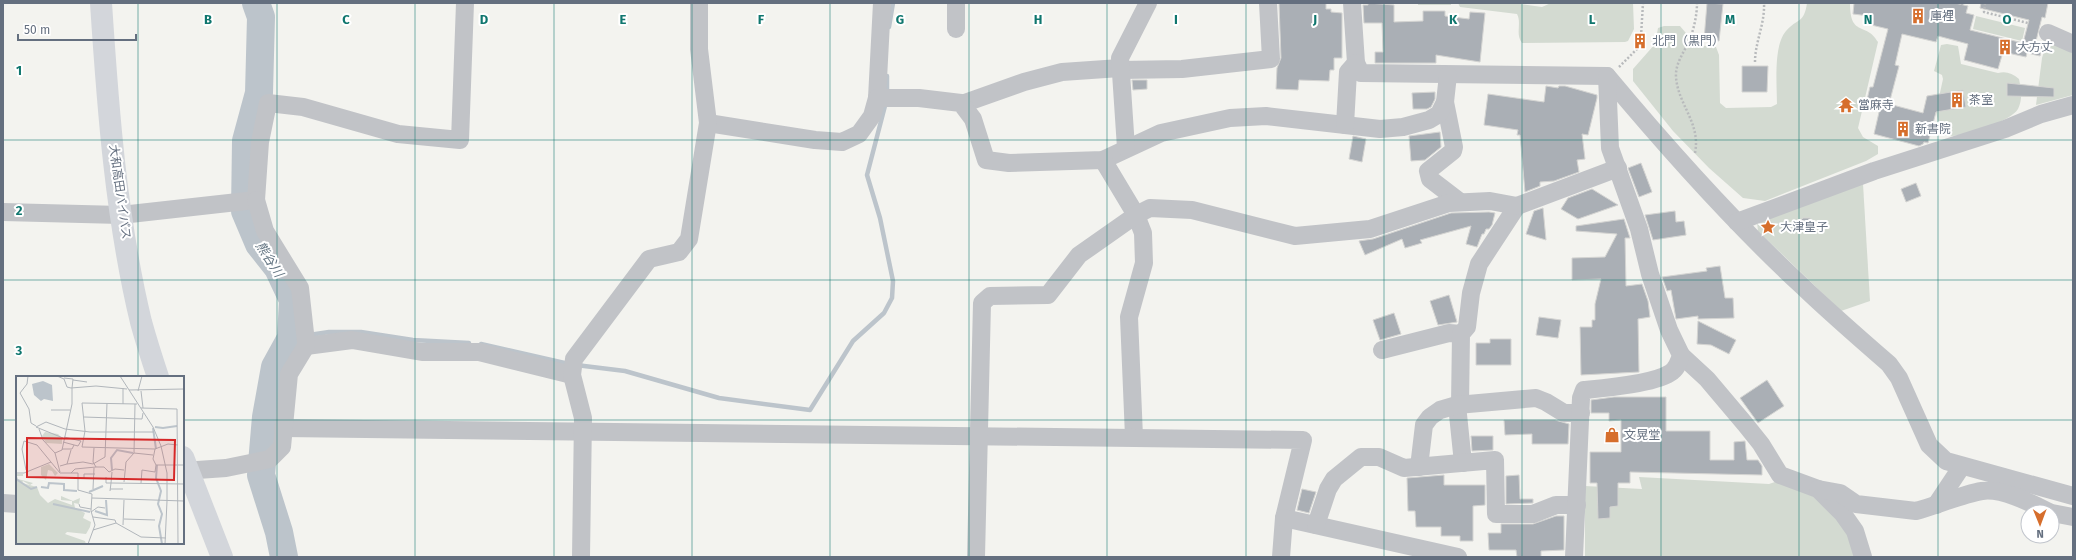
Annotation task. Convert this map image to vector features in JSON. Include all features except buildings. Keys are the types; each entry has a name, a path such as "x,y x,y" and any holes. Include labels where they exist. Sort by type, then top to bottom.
{"highway":[{"name":"大和高田バイパス","path":"101,3 107,90 121,216 141,322 158,376"},
{"path":"184,466 222,557"}],"street":[{"path":"184,466 226,468 270,459 282,447 289,374 305,339 300,288 248,201 268,103 303,107 398,134 460,140 465,3"},
{"path":"580,557 583,418 573,368 649,259 679,252 689,239 708,123 699,49 699,3"},
{"path":"708,123 815,140 842,142 859,134 884,98 882,3"},
{"path":"956,3 956,29"},
{"path":"1126,148 1120,58 1148,3"},
{"path":"884,98 919,98 962,104 1024,82 1062,72 1120,69 1182,69 1271,59 1268,3"},
{"path":"1352,3 1356,63 1361,73 1448,75 1612,73"},
{"path":"2048,33 2073,44"},
{"path":"1344,125 1348,72 1356,63"},
{"path":"1612,73 1688,170 1737,222 1801,285 1889,364 1899,378 1929,445 1946,461 2073,496"},
{"path":"1612,73 1610,148 1639,229 1650,274 1669,330 1681,355 1707,379 1745,424 1761,444 1780,475 1818,489 1840,493 1856,504 1906,511 1916,511 1982,491 1989,491 2024,500 2032,504"},
{"path":"962,104 973,119 986,160 1009,163 1103,160 1126,148 1162,133 1230,118 1266,116 1380,130 1403,127 1429,120 1440,114 1445,102 1448,75"},
{"path":"1445,102 1454,147 1453,151 1428,171 1427,174 1430,179 1460,202"},
{"path":"1737,222 1874,171 2004,129 2040,114 2073,105"},
{"path":"1103,160 1136,215 1143,233 1144,263 1129,317 1134,437"},
{"path":"976,557 982,303 990,296 1048,295 1079,255 1136,215 1150,208 1192,210 1295,236 1370,229 1449,203 1490,200 1517,206 1618,168"},
{"path":"3,212 121,216 248,201"},
{"path":"1463,463 1458,405 1461,334 1467,327 1471,293 1479,264 1517,206"},
{"path":"1382,350 1449,332 1461,334"},
{"path":"305,339 352,340 422,352 479,352 573,368"},
{"path":"1574,557 1581,398 1584,390 1624,385 1661,377 1670,373 1677,366 1681,355"},
{"path":"1419,467 1424,425 1430,417 1440,410 1458,405 1536,398 1564,413 1581,413"},
{"path":"283,428 1303,440 1284,518 1281,557"},
{"path":"1316,525 1328,489 1334,479 1360,457 1379,457 1404,468 1495,460 1496,514 1533,514 1556,505 1577,505"},
{"path":"1936,505 1962,466"},
{"path":"1818,489 1843,514 1855,531 1863,557"},
{"path":"3,503 16,504"},
{"path":"2060,515 2073,517"},
{"path":"1284,518 1458,557"}],"path":[{"path":"1641,36 1643,3"},
{"path":"1688,170 1696,152 1697,136 1682,100 1676,75 1678,65 1690,38 1697,3"},
{"path":"1755,62 1755,51 1764,15 1764,3"},
{"path":"1985,3 1984,12 2028,23"},
{"path":"1612,73 1640,46"}],"shaded area":[{"path":"1418,3 1451,3 1451,5 1418,5"},
{"path":"1458,3 1512,3 1542,7 1551,3 1633,3 1634,29 1628,41 1625,42 1522,43 1519,36 1519,21 1517,14 1460,7"},
{"path":"1807,3 1850,3 1853,21 1860,28 1869,32 1878,42 1858,128 1863,137 1878,146 1878,154 1866,161 1765,201 1743,198 1709,168 1673,131 1633,81 1633,69 1655,44 1658,28 1664,26 1680,26 1696,45 1716,47 1719,55 1720,103 1726,108 1771,107 1777,104 1776,77 1779,46 1786,31 1802,18 1806,10"},
{"path":"1976,16 2025,28 2022,41 1973,29"},
{"path":"2048,39 2073,49 2073,95 2036,105 2042,58"},
{"path":"1947,44 1958,46 1961,64 1998,73 2009,73 2019,79 2021,102 2018,109 2006,119 1988,127 1959,135 1948,136 1940,133 1936,111 1943,79 1942,75 1934,71 1941,45"},
{"path":"1863,184 1870,301 1841,311 1758,231 1757,222"},
{"path":"1639,477 1769,484 1781,480 1815,494 1852,535 1860,557 1585,557 1585,486 1642,489"}],"waterway":[{"name":"熊谷川","path":"256,3 261,17 259,93 246,141 245,211 259,244 278,268 293,300 291,338 275,367 266,417 261,475 279,532 284,557"},
{"path":"889,27 893,3"},
{"path":"887,76 887,95"},
{"path":"576,365 625,371 719,398 810,410 853,341 884,313 892,298 893,281 880,218 867,175 886,102"},
{"path":"309,335 329,332 361,332 413,340 469,343"},
{"path":"291,338 302,337"},
{"path":"481,344 569,364"}],"place":[{"name":"庫裡","path":"1918,16"},
{"name":"北門（黒門）","path":"1640,41"},
{"name":"大方丈","path":"2005,47"},
{"name":"茶室","path":"1957,100"},
{"name":"當麻寺","path":"1846,105"},
{"name":"新書院","path":"1903,129"},
{"name":"大津皇子","path":"1768,227"},
{"name":"文晃堂","path":"1612,435"}]}
